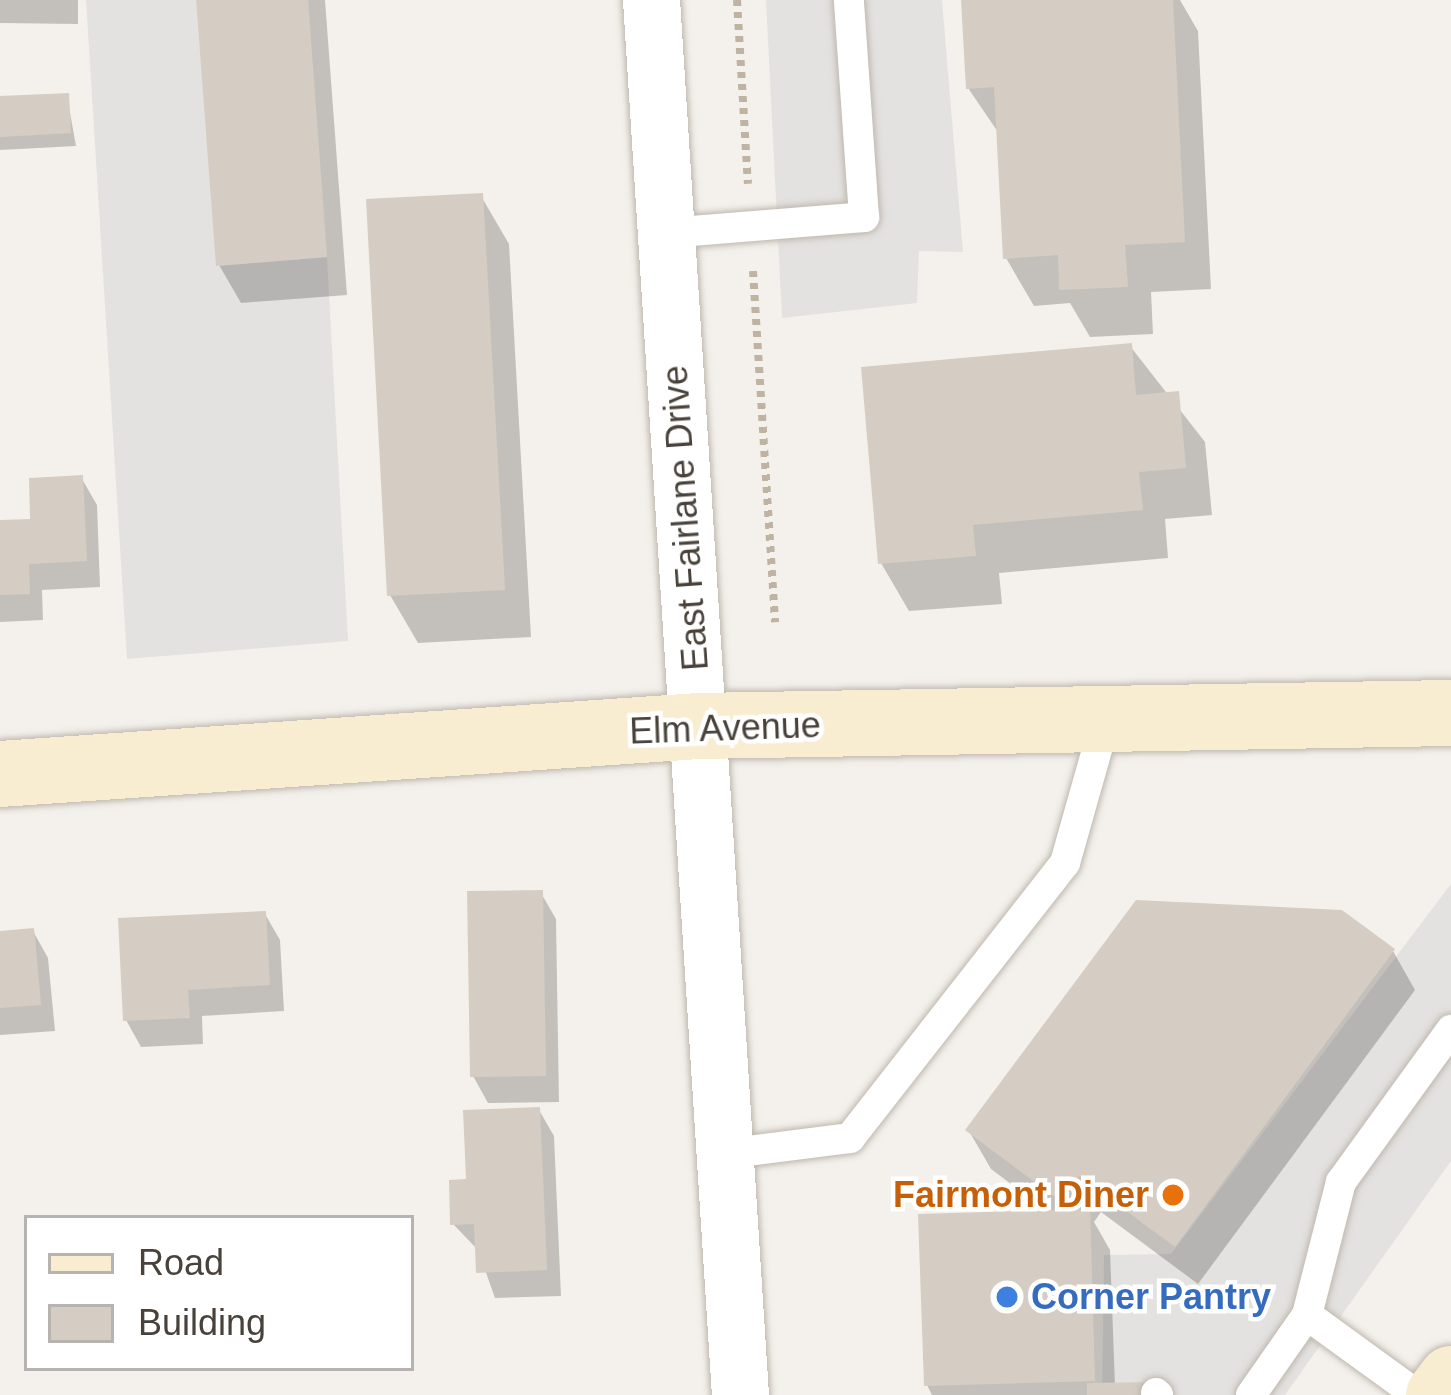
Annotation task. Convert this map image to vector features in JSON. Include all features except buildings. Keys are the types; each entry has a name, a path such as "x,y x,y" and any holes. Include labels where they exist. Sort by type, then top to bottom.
{"street":[{"name":"East Fairlane Drive","path":"651,0 740,1395"},
{"name":"Elm Avenue","path":"0,775 698,726 1451,713"},
{"path":"1439,1395 1451,1379"}],"lane":[{"path":"666,233 864,218 849,0"},
{"path":"724,1154 850,1138 1066,863 1106,718"},
{"path":"1251,1395 1307,1315 1341,1182 1451,1030"},
{"path":"1307,1315 1417,1395"}],"path":[{"path":"737,0 775,622"}],"shaded area":[{"path":"86,0 196,0 217,266 327,257 348,641 127,659"},
{"path":"766,0 942,0 963,252 919,251 917,303 782,318"},
{"path":"1451,884 1451,1161 1285,1395 1102,1395 1104,1255 1171,1254"}],"place":[{"name":"Fairmont Diner","path":"1173,1195"},
{"name":"Corner Pantry","path":"1007,1297"}]}
